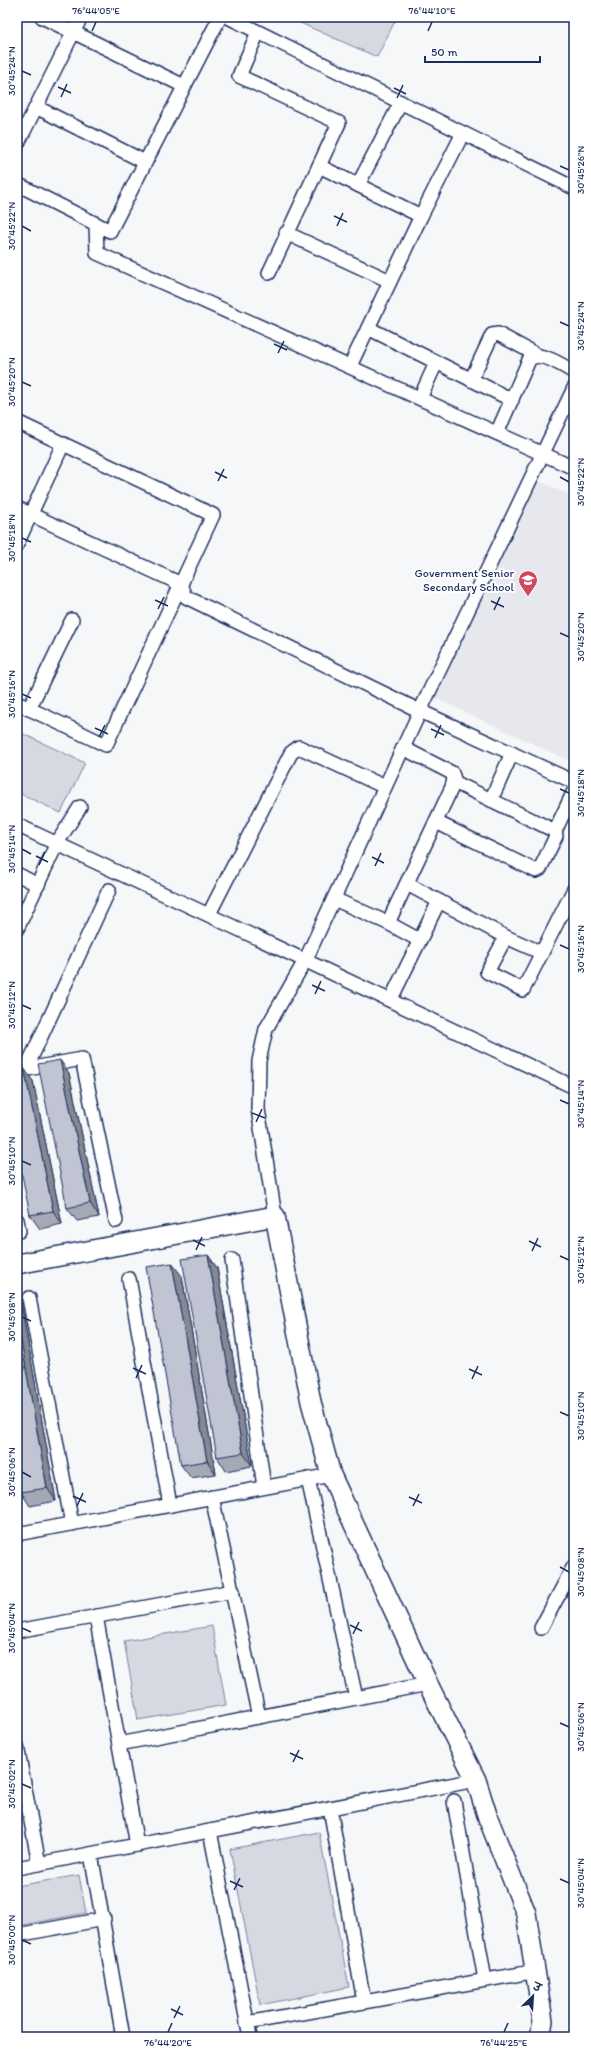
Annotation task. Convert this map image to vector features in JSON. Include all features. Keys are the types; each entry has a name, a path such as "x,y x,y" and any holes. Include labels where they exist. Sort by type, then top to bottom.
{"street":[{"path":"42,17 184,86"},
{"path":"17,145 81,17"},
{"path":"17,184 110,231 220,17"},
{"path":"228,17 574,188"},
{"path":"258,32 239,76 339,123 269,273"},
{"path":"358,185 401,102"},
{"path":"36,107 145,162"},
{"path":"350,366 421,216 463,133"},
{"path":"319,166 421,216"},
{"path":"96,224 97,253 574,468"},
{"path":"286,234 390,281"},
{"path":"368,328 512,400"},
{"path":"471,380 492,335 498,334 539,356 574,372"},
{"path":"497,433 529,360 532,357 539,356"},
{"path":"420,398 436,362"},
{"path":"553,2037 541,2029 537,1971 526,1913 488,1818 476,1780 428,1684 331,1475 311,1402 275,1216 258,1109 259,1061 266,1029 306,959 420,711 574,388"},
{"path":"17,422 213,515 106,745 17,703"},
{"path":"17,544 63,444"},
{"path":"17,508 181,584 186,597 420,711 574,782"},
{"path":"29,709 72,620"},
{"path":"209,914 292,753 298,746 385,787"},
{"path":"388,923 454,782 452,773 403,748"},
{"path":"491,800 512,753"},
{"path":"454,782 555,831"},
{"path":"436,822 536,871 540,869 556,836 555,831 574,791"},
{"path":"17,929 57,843 80,807"},
{"path":"17,825 306,959 574,1086"},
{"path":"17,874 38,885"},
{"path":"407,884 506,937 542,953"},
{"path":"506,937 487,972 523,990 574,889"},
{"path":"22,1070 109,890"},
{"path":"334,899 388,923 419,940"},
{"path":"390,999 439,901"},
{"path":"22,1070 82,1059 116,1221"},
{"path":"17,1264 275,1216"},
{"path":"232,1260 264,1487"},
{"path":"129,1279 170,1505"},
{"path":"29,1298 72,1524"},
{"path":"17,1534 331,1475"},
{"path":"308,1479 356,1698"},
{"path":"212,1497 259,1717"},
{"path":"541,1628 574,1566"},
{"path":"17,1631 233,1591"},
{"path":"96,1616 137,1845"},
{"path":"119,1744 428,1684"},
{"path":"17,1746 39,1864"},
{"path":"17,1868 476,1780"},
{"path":"454,1801 485,1980"},
{"path":"330,1808 364,2002"},
{"path":"210,1831 250,2037"},
{"path":"91,1854 104,1919 123,2037"},
{"path":"17,1935 104,1919"},
{"path":"247,2023 537,1971"}],"shaded area":[{"path":"300,17 397,17 377,57 298,22"},
{"name":"Government Senior Secondary School","path":"537,480 574,497 574,763 435,698"},
{"path":"17,731 85,763 61,813 17,792"},
{"path":"212,1626 226,1705 138,1720 124,1641"},
{"path":"319,1832 349,1987 260,2005 230,1849"},
{"path":"79,1875 86,1913 17,1926 17,1886"}],"building":[{"path":"60,1060 90,1203 67,1208 38,1064"},
{"path":"24,1068 53,1211 30,1215 17,1150 17,1069"},
{"path":"208,1255 243,1453 217,1457 182,1259"},
{"path":"172,1263 207,1461 181,1465 146,1267"},
{"path":"17,1318 47,1488 21,1492 17,1469"}],"place":[{"name":"Government Senior Secondary School","path":"528,597"}]}
